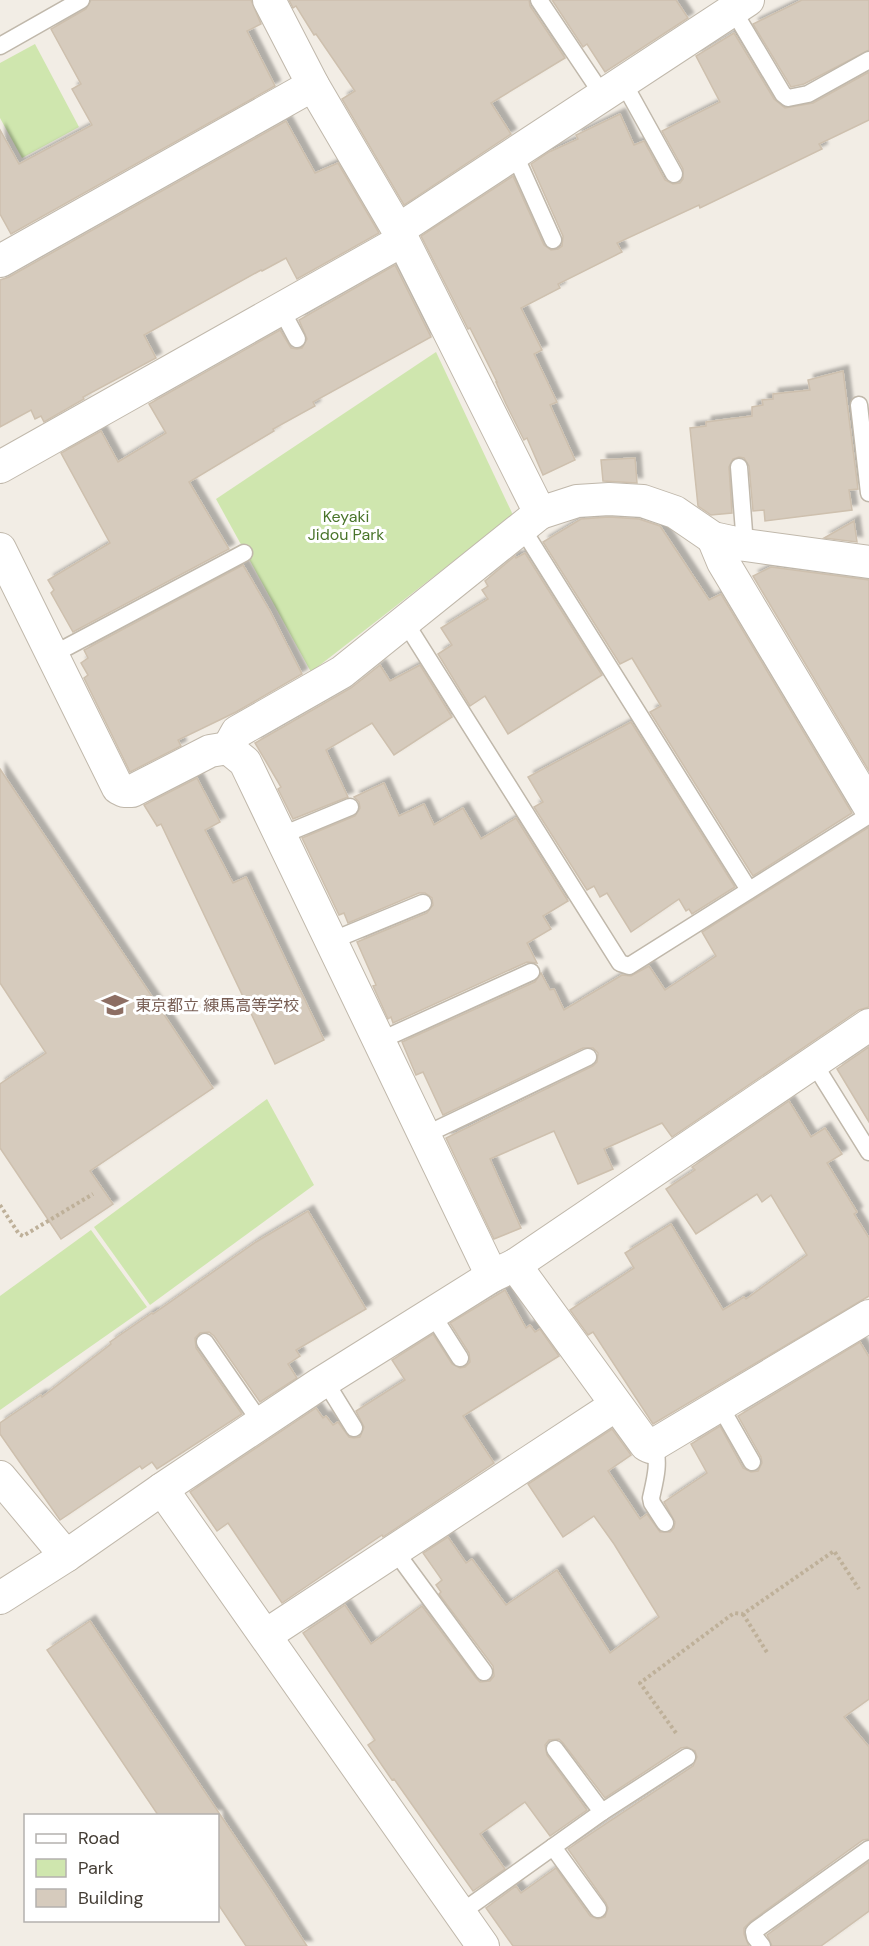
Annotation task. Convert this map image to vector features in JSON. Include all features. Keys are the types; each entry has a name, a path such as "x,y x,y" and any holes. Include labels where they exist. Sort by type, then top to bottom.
{"street":[{"path":"269,0 313,85 400,235 531,520"},
{"path":"0,467 281,309 400,235 514,153 613,88 728,7"},
{"path":"0,261 313,85"},
{"path":"228,748 237,732 342,672 531,520 577,501 609,499 643,501 675,512 713,538 745,545 869,562"},
{"path":"713,538 723,562 869,806"},
{"path":"0,549 118,788 132,791 210,751 228,748 245,762 424,1135 504,1270 616,1405 646,1445 650,1447 654,1445 866,1324"},
{"path":"0,1598 325,1381 504,1270 869,1025"},
{"path":"266,1635 616,1405"},
{"path":"0,1477 66,1556"},
{"path":"162,1490 483,1946"}],"lane":[{"path":"0,46 81,0"},
{"path":"539,0 613,88 674,174"},
{"path":"728,7 783,94 788,98 808,94 869,60"},
{"path":"514,153 553,240"},
{"path":"281,309 297,339"},
{"path":"859,405 869,493"},
{"path":"739,467 745,545"},
{"path":"531,520 749,890"},
{"path":"52,655 244,553"},
{"path":"405,622 620,963 629,966 869,814"},
{"path":"280,836 350,807"},
{"path":"331,941 423,903"},
{"path":"379,1041 531,972"},
{"path":"424,1135 588,1057"},
{"path":"813,1062 869,1152"},
{"path":"432,1314 460,1358"},
{"path":"205,1342 261,1423"},
{"path":"325,1381 354,1428"},
{"path":"720,1406 752,1462"},
{"path":"654,1445 658,1457 651,1498 665,1523"},
{"path":"395,1551 484,1672"},
{"path":"555,1749 602,1812"},
{"path":"459,1914 602,1812 687,1757"},
{"path":"553,1847 598,1909"},
{"path":"762,1946 755,1937 754,1932 757,1929 869,1849"}],"path":[{"path":"0,1205 23,1236 93,1194"},
{"path":"687,1757 691,1754 640,1683 734,1613 743,1614 834,1551 859,1589"},
{"path":"743,1614 768,1654"}],"green space":[{"path":"35,44 79,127 22,158 0,118 0,63"},
{"name":"Keyaki Jidou Park","path":"436,352 513,515 311,672 216,499"},
{"path":"267,1099 314,1185 150,1305 94,1227"},
{"path":"91,1230 147,1307 0,1410 0,1296"}],"building":[{"path":"91,0 251,0 261,24 247,31 275,86 11,234 0,214 0,130 19,164 92,125 72,89 81,84 51,29 86,9"},
{"path":"289,0 529,0 530,6 565,58 491,103 511,134 404,205 342,99 355,91 296,6 293,8"},
{"path":"552,0 676,0 688,18 605,72 587,44 583,47"},
{"path":"802,0 869,0 869,50 804,84 791,87 753,24"},
{"path":"734,33 774,99 785,108 813,103 869,72 869,120 819,144 822,149 700,208 699,205 617,243 622,252 558,284 560,288 521,308 542,350 534,354 557,402 550,405 575,460 543,475 527,438 524,440 470,328 468,329 421,236 513,176 544,245 551,250 558,249 562,246 563,236 531,164 549,152 578,139 576,135 620,114 634,145 644,141 665,180 673,184 680,183 683,179 683,169 662,131 720,102 696,56"},
{"path":"286,121 315,173 338,163 379,233 297,279 286,258 261,270 144,335 156,358 83,397 84,399 44,422 41,416 35,419 31,410 0,427 0,280"},
{"path":"395,265 431,337 313,402 315,406 273,429 274,431 189,482 229,549 73,632 51,593 54,590 48,580 110,543 61,453 101,431 118,462 166,433 149,404 280,330 291,348 302,348 307,339 299,320"},
{"path":"843,371 858,489 849,490 852,510 765,521 764,510 753,511 749,466 744,458 739,457 733,459 729,467 732,513 711,515 698,506 690,428 706,426 706,422 752,416 752,407 763,405 762,400 773,399 773,394 810,390 808,380"},
{"path":"635,458 637,483 603,481 601,460"},
{"path":"609,517 639,519 660,526 709,600 721,594 852,813 753,876 650,712 661,706 632,658 620,664 543,542 581,519"},
{"path":"854,521 857,542 824,538"},
{"path":"525,553 602,675 508,734 485,696 470,706 438,654 452,645 441,628 488,599 482,590 488,586 485,581 515,556 516,558"},
{"path":"243,565 270,611 302,674 236,712 178,740 181,746 130,772 84,678 88,675 81,663 88,658 84,650"},
{"path":"771,567 869,580 869,771 753,576"},
{"path":"380,665 390,681 420,665 452,717 394,755 372,723 326,750 348,797 293,819 278,789 281,787 255,743 351,688"},
{"path":"631,722 735,887 692,914 689,909 686,911 679,899 631,932 607,893 600,897 594,886 587,890 534,807 543,802 528,777"},
{"path":"0,769 213,1088 90,1171 113,1204 61,1239 0,1148 0,1084 46,1053 0,983"},
{"path":"197,778 220,822 205,830 233,883 246,877 324,1040 275,1064 161,824 157,826 144,805"},
{"path":"384,783 399,816 424,804 434,825 463,808 481,839 516,818 568,901 543,916 551,929 527,943 537,963 527,962 393,1023 391,1017 388,1019 373,986 376,985 357,942 427,913 433,905 432,898 425,893 419,893 348,923 344,913 339,915 302,838 355,816 360,808 359,802 354,797"},
{"path":"869,827 869,1007 859,1010 672,1137 662,1123 604,1149 613,1169 578,1184 554,1131 490,1159 521,1228 494,1239 446,1138 593,1066 597,1062 598,1053 593,1048 583,1048 443,1115 423,1072 416,1075 402,1042 535,982 541,973 550,990 554,989 564,1010 622,975 631,976 649,966 665,990 716,956 702,932"},
{"path":"869,1047 869,1122 837,1069"},
{"path":"789,1101 811,1137 825,1128 842,1154 827,1163 857,1212 854,1214 869,1238 869,1296 653,1424 593,1332 588,1335 570,1310 634,1268 625,1253 671,1224 723,1310 744,1297 746,1299 807,1255 771,1195 762,1202 757,1194 696,1234 666,1189 695,1170 692,1167"},
{"path":"308,1211 366,1309 296,1350 300,1356 288,1364 297,1378 260,1402 214,1336 209,1332 200,1333 195,1338 196,1348 242,1414 157,1469 152,1462 142,1469 140,1466 60,1520 0,1434 0,1423 41,1395 42,1397 111,1344 110,1342 152,1313 256,1242"},
{"path":"505,1290 526,1328 530,1325 535,1332 540,1329 559,1356 463,1416 494,1463 282,1603 228,1523 217,1531 190,1492 316,1408 323,1418 326,1416 333,1425 338,1422 349,1437 360,1437 364,1427 356,1411 405,1380 392,1360 433,1334 452,1364 460,1368 465,1367 470,1362 469,1353 450,1323"},
{"path":"860,1342 869,1357 869,1699 844,1717 869,1747 869,1839 863,1840 750,1922 744,1928 749,1946 513,1946 486,1908 516,1886 521,1893 556,1868 590,1916 598,1919 605,1917 608,1908 606,1903 568,1849 693,1766 697,1757 695,1751 687,1747 681,1748 605,1798 563,1743 559,1739 549,1740 545,1745 547,1755 587,1810 550,1836 525,1802 480,1834 505,1869 473,1891 368,1745 375,1740 303,1633 345,1605 371,1644 422,1606 476,1678 480,1682 490,1681 494,1676 493,1666 439,1594 441,1592 436,1585 442,1580 423,1553 448,1537 466,1563 472,1559 506,1605 557,1570 610,1653 659,1617 594,1516 563,1537 528,1484 612,1429 631,1455 608,1471 640,1519 647,1514 660,1532 670,1532 675,1522 664,1502 707,1473 691,1444 720,1426 743,1468 751,1472 758,1471 762,1463 761,1457 738,1416"},
{"path":"90,1621 268,1886 307,1946 246,1946 219,1906 219,1814 157,1814 47,1650"},
{"path":"869,1862 869,1911 821,1946 772,1946 767,1935"}],"place":[{"name":"東京都立 練馬高等学校","path":"115,1005"}]}
